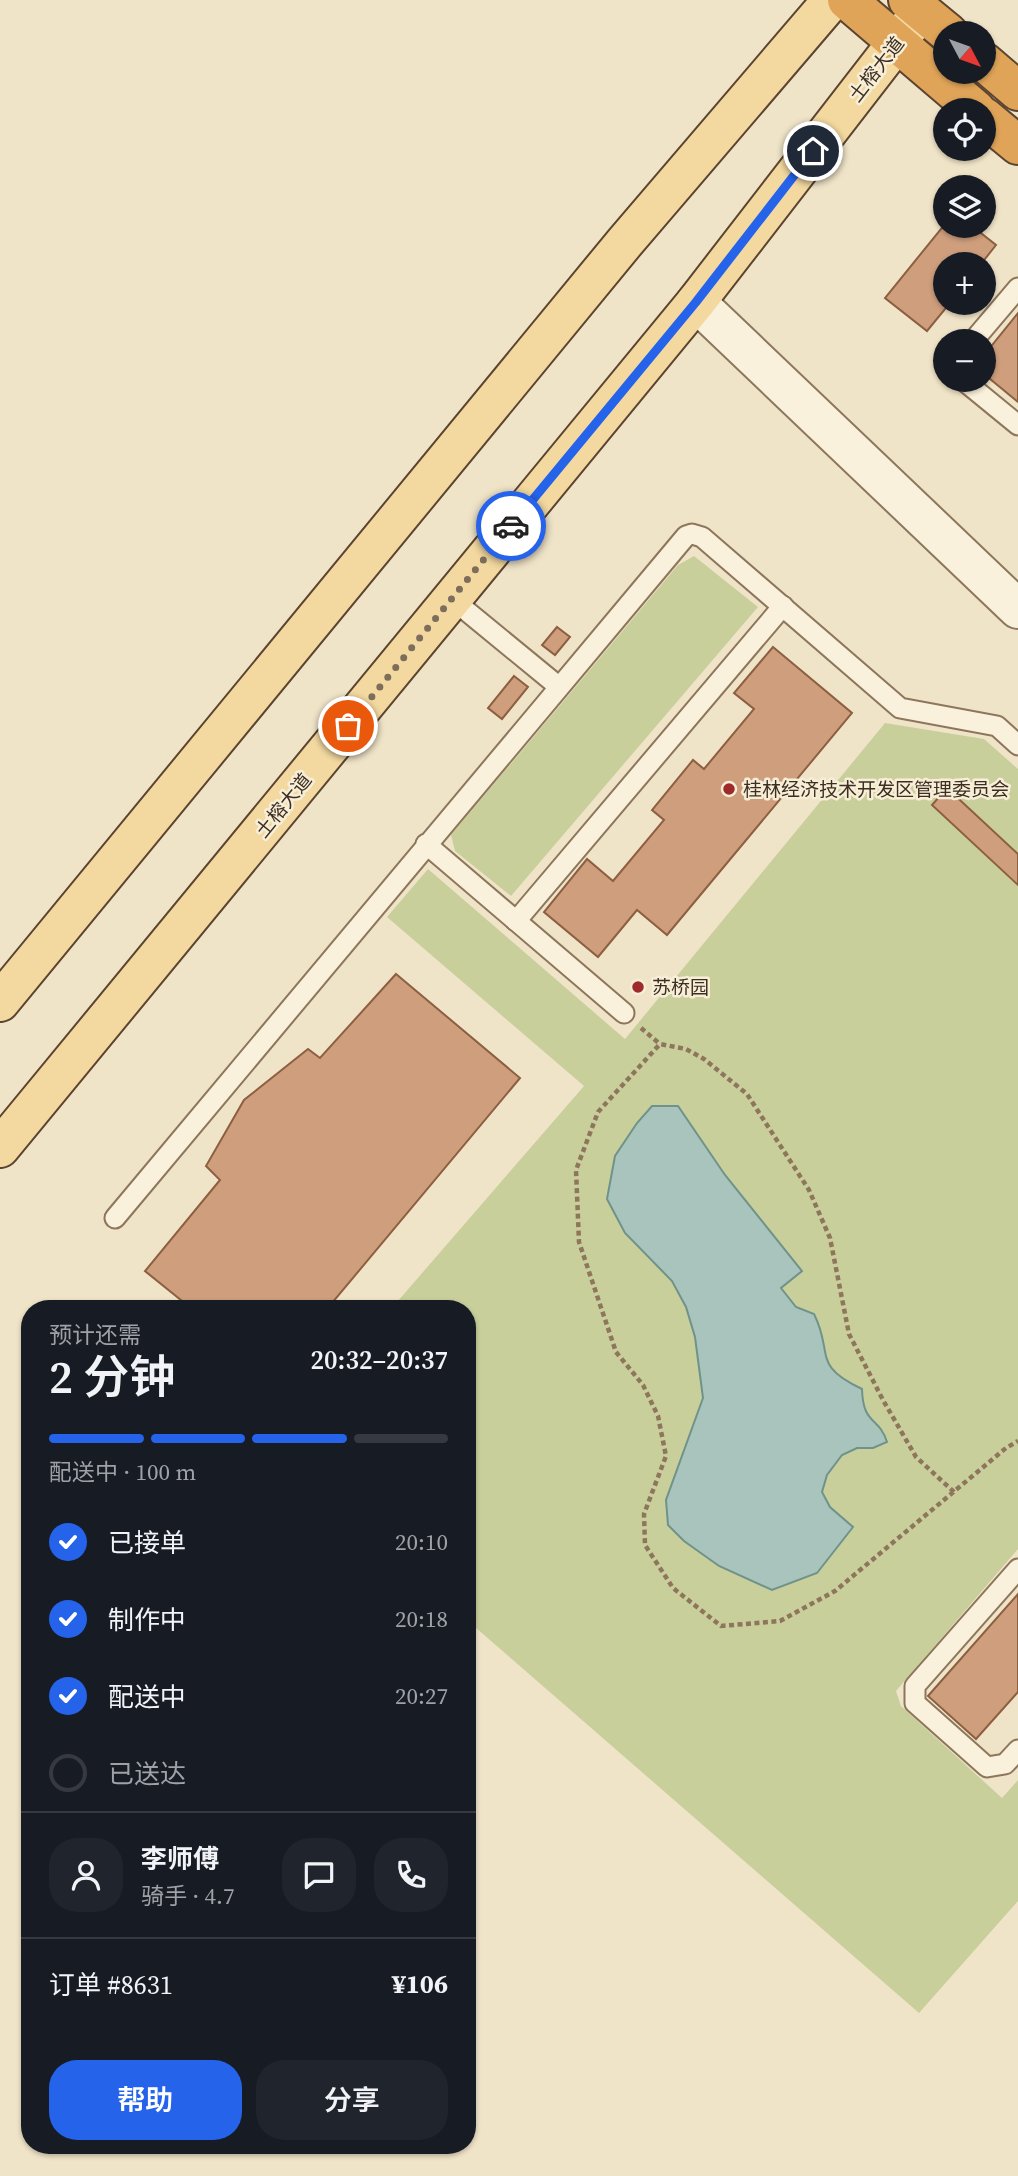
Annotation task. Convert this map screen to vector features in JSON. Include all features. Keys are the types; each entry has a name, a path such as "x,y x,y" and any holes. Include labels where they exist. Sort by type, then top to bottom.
{"highway":[{"path":"847,0 961,98"},
{"path":"996,72 1018,90"},
{"path":"996,127 1018,145"}],"main road":[{"path":"0,1002 625,243 832,0"},
{"name":"土榕大道","path":"0,1149 696,302 896,44 927,11"}],"street":[{"path":"696,302 1018,609"}],"lane":[{"path":"983,329 1018,288"},
{"path":"978,392 1018,425"},
{"path":"115,1218 558,686 689,535 702,537 900,708 997,726 1018,745"},
{"path":"452,599 558,686"},
{"path":"516,921 783,606"},
{"path":"426,844 624,1013"},
{"path":"1018,1569 915,1686 915,1703 987,1767 1005,1764 1018,1750"}],"path":[{"path":"954,1492 916,1457 883,1400 849,1334 831,1238 808,1190 747,1094 704,1059 686,1049 660,1044 598,1112 576,1170 579,1242 616,1352 643,1385 658,1416 666,1456 644,1514 645,1545 673,1588 720,1626 780,1621 835,1591 954,1492 1006,1448 1018,1441"}],"green space":[{"path":"694,556 758,607 511,896 455,851 451,835 678,565"},
{"name":"苏桥园","path":"885,723 984,739 1018,769 1018,1549 896,1691 901,1706 1002,1798 1018,1780 1018,1901 919,2013 476,1628 476,1300 399,1300 584,1086 387,917 428,869 625,1039"}],"water":[{"path":"652,1106 678,1106 725,1175 802,1271 781,1288 796,1307 814,1314 820,1328 826,1358 836,1373 862,1389 865,1409 887,1442 873,1448 857,1448 842,1455 827,1475 822,1492 830,1507 853,1527 817,1573 772,1590 719,1566 684,1541 668,1525 666,1500 703,1398 695,1337 686,1307 672,1281 625,1233 607,1199 615,1156"}],"building":[{"path":"934,238 987,238 996,245 990,252 933,252 933,315 940,315 927,331 885,298"},
{"path":"1018,313 1018,402 996,384 996,340"},
{"path":"557,627 570,637 555,655 542,645"},
{"name":"桂林经济技术开发区管理委员会","path":"773,647 852,713 667,935 637,910 598,957 544,912 587,859 613,881 664,820 652,810 693,760 704,769 754,709 734,693"},
{"path":"514,676 528,687 502,719 488,708"},
{"path":"947,788 1018,854 1018,885 932,805"},
{"path":"396,974 520,1078 335,1300 181,1300 145,1271 220,1180 206,1166 244,1100 308,1049 320,1058"},
{"path":"1018,1594 1018,1692 976,1739 928,1696"}],"way so far":[{"path":"348,726 511,526"}],"place":[{"name":"桂林经济技术开发区管理委员会","path":"729,789"},
{"name":"苏桥园","path":"638,987"}],"route":[{"path":"511,526 696,302 813,151"}]}
